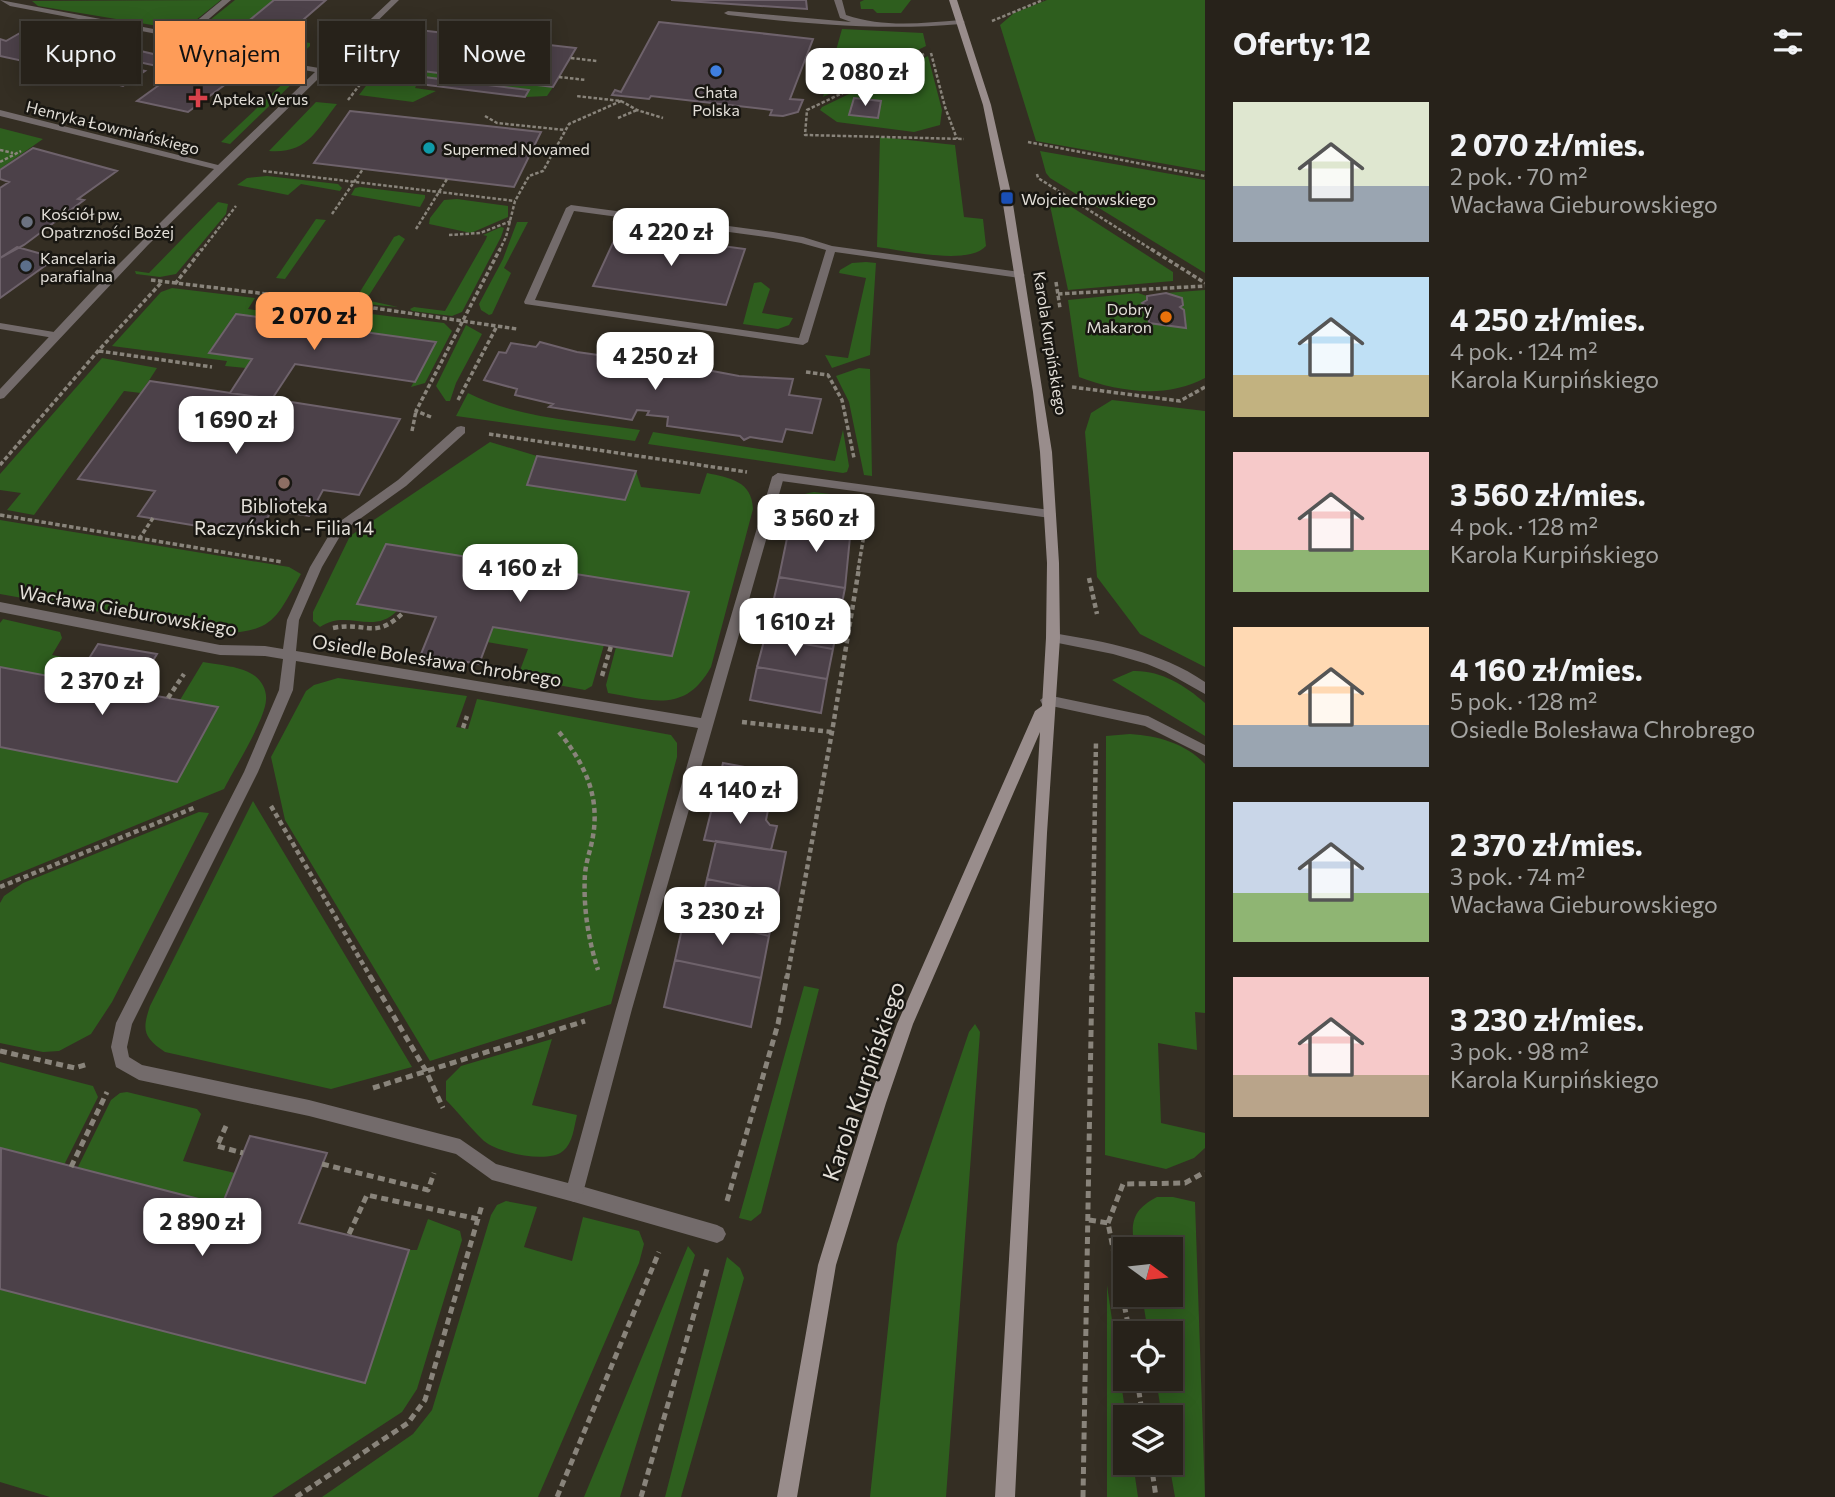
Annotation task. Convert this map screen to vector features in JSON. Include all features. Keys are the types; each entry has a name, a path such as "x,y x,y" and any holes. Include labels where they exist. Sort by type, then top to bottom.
{"street":[{"path":"2,0 10,4 155,31"},
{"path":"201,21 227,0"},
{"path":"373,21 395,0"},
{"path":"838,0 844,16 861,23"},
{"name":"Karola Kurpińskiego","path":"953,0 988,105 1020,275 1044,440 1053,563 1053,638 1047,700 1004,1497"},
{"path":"728,13 833,24 961,22"},
{"path":"0,396 54,335 220,168 319,74"},
{"name":"Henryka Łowmiańskiego","path":"0,113 220,168"},
{"path":"831,249 803,342 529,302 571,208 773,235 803,240 831,249 1020,275"},
{"path":"0,326 54,335"},
{"path":"288,656 293,620 316,567 339,528 402,484 461,429"},
{"path":"574,1193 624,1009 778,477 1050,514"},
{"name":"Wacława Gieburowskiego","path":"0,607 220,650 265,651 288,656"},
{"path":"1053,638 1098,645 1164,665 1205,689"},
{"name":"Osiedle Bolesława Chrobrego","path":"121,1058 119,1047 124,1023 251,772 286,690 288,656 708,721"},
{"path":"1047,700 1148,721 1205,751"},
{"name":"Karola Kurpińskiego","path":"787,1496 827,1265 877,1103 905,1024 1047,700"},
{"path":"121,1058 139,1072 309,1108 460,1147 492,1171 718,1234"}],"path":[{"path":"992,21 1043,0"},
{"path":"957,139 945,107 931,51 807,110 805,135 888,135 996,142 1028,143 1205,176"},
{"path":"571,58 597,61"},
{"path":"559,77 586,80"},
{"path":"348,100 361,84"},
{"path":"576,96 621,101 637,110 663,118"},
{"path":"621,101 569,124 543,171 529,176 515,201 506,237 416,411 461,429 778,477"},
{"path":"618,118 637,110"},
{"path":"485,116 497,122 565,130"},
{"path":"1028,143 1031,150"},
{"path":"0,150 14,154"},
{"path":"332,214 363,169"},
{"path":"1035,169 1038,178 1205,285"},
{"path":"258,170 515,201"},
{"path":"416,229 447,179"},
{"path":"175,284 236,206"},
{"path":"449,235 480,233 511,221"},
{"path":"140,279 333,302 525,330"},
{"path":"0,465 98,351 162,282"},
{"path":"1058,294 1205,285"},
{"path":"318,325 333,302"},
{"path":"457,403 497,326"},
{"path":"98,351 212,367"},
{"path":"641,1497 778,1024 832,732 870,497 859,488 842,400 828,375 801,371"},
{"path":"1072,387 1180,401 1205,387"},
{"path":"0,515 316,567"},
{"path":"139,539 153,519"},
{"path":"527,694 575,750 588,775 596,800 594,832 585,879 589,930 601,978"},
{"path":"708,721 832,732"},
{"path":"251,772 426,1071 460,1147"},
{"path":"0,887 242,789"},
{"path":"309,1108 624,1009"},
{"path":"0,1051 75,1068 121,1058"},
{"path":"71,1167 121,1058"},
{"path":"296,1497 408,1423 425,1400 492,1171"},
{"path":"1127,1321 1108,1223 1123,1184 1185,1183 1205,1172"},
{"path":"349,1234 368,1195 478,1219"},
{"path":"1083,1497 1089,1220 1108,1223"},
{"path":"557,1497 670,1221"},
{"path":"1153,1475 1156,1497"}],"green space":[{"path":"221,0 195,21 155,21 155,26 141,21 38,6 32,1"},
{"path":"235,0 274,0 249,21 209,21"},
{"path":"911,0 901,13 877,13 873,9 861,9 860,2"},
{"path":"1047,0 1205,0 1205,171 1036,141 1000,25 1014,13"},
{"path":"842,29 923,33 926,46 823,97"},
{"path":"928,56 942,110 940,125 914,132 837,122 820,110 822,107"},
{"path":"425,71 439,73 439,79 425,77"},
{"path":"282,84 292,84 230,144 221,142"},
{"path":"367,84 409,84 416,86 415,88 436,91 413,102 359,95"},
{"path":"480,84 553,87 547,96 525,97 528,90"},
{"path":"316,102 337,104 316,132 302,145 282,151 269,151"},
{"path":"0,128 43,139 0,169"},
{"path":"880,137 955,145 964,217 983,219 986,246 977,252 950,256 877,247"},
{"path":"1040,151 1205,180 1205,273 1050,178"},
{"path":"267,176 338,184 342,188 340,191 301,184 288,195 237,185 247,178"},
{"path":"355,188 425,195 425,198 420,207 351,195"},
{"path":"1053,195 1173,272 1173,281 1068,290 1048,196"},
{"path":"457,199 508,206 508,217 471,233 429,224 430,218 444,200"},
{"path":"218,202 228,204 226,214 176,274 160,277 136,274 135,271 149,273"},
{"path":"316,219 326,220 285,279 276,278"},
{"path":"517,222 528,222 504,268 511,273 492,314 489,315 481,310 479,304 503,259"},
{"path":"504,228 501,237 462,312 452,316 410,309 414,307 445,311 486,239 487,236 483,235"},
{"path":"399,235 405,239 366,300 398,307 353,303 394,237"},
{"path":"852,263 876,263 870,355 832,368 825,355 848,358 866,278 839,273"},
{"path":"761,282 770,289 762,313 793,318 789,325 778,329 743,324 754,283"},
{"path":"172,288 255,298 248,309 290,315 286,321 236,314 209,352 252,359 246,368 225,366 227,361 112,346 161,292"},
{"path":"1205,290 1205,378 1174,389 1142,391 1079,377 1068,300 1138,293 1147,296 1147,300 1142,303 1148,307 1149,323 1185,328 1184,310 1180,307 1183,304 1182,298 1166,293"},
{"path":"339,310 444,323 452,331 425,383 411,387 436,342 335,328 342,315 336,313"},
{"path":"466,325 482,334 456,383 450,401 446,401 436,386"},
{"path":"102,358 157,368 141,393 124,391 34,515 7,510 21,493 0,490 0,474"},
{"path":"859,368 870,369 872,476 864,475 849,402 836,376"},
{"path":"468,393 488,402 530,414 640,430 635,441 456,416"},
{"path":"1112,400 1205,411 1205,667 1140,634 1097,577 1085,432 1091,413"},
{"path":"843,430 849,466 847,472 843,473 648,444 653,432 835,461"},
{"path":"490,442 537,456 528,485 625,500 636,471 641,487 700,494 707,473 738,482 749,492 753,509 711,667 690,692 679,698 653,700 608,693 606,685 616,647 672,656 688,592 386,544 357,603 397,611 378,621 340,620 320,627 313,621 313,612 350,536"},
{"path":"814,492 853,497 855,511 843,513 842,527 778,517 793,500"},
{"path":"0,520 289,567 301,574 271,620 251,630 236,632 218,633 0,594"},
{"path":"3,619 60,632 62,638 52,655 87,662 75,681 0,667 0,623"},
{"path":"493,627 604,645 592,686 585,690 520,678 519,673 528,649 487,642"},
{"path":"203,662 250,673 264,686 266,693 260,720 224,789 0,881 0,747 177,782 218,708 180,700"},
{"path":"1133,671 1153,673 1172,680 1205,703 1205,736 1112,680"},
{"path":"338,678 467,696 456,727 468,729 477,699 671,735 677,743 677,757 611,1004 430,1061 285,820 271,757 306,691 314,685"},
{"path":"1130,734 1180,746 1205,764 1205,1013 1195,1012 1197,1050 1158,1043 1161,1123 1205,1133 1205,1148 1194,1158 1166,1169 1105,1155 1106,736"},
{"path":"253,801 412,1067 331,1089 165,1052 148,1037 145,1027 150,1006"},
{"path":"199,812 209,813 112,1002 91,1034 59,1051 43,1052 0,1043 0,903 4,896 23,883"},
{"path":"804,986 819,989 761,1213 751,1221 739,1218"},
{"path":"975,1024 980,1032 946,1497 870,1497 897,1244 969,1032"},
{"path":"552,1039 532,1105 577,1115 569,1144 556,1155 535,1157 511,1153 484,1141 446,1100 446,1081 461,1066"},
{"path":"0,1062 93,1086 98,1097 64,1165 2,1148 0,1151"},
{"path":"127,1092 197,1109 201,1114 183,1161 235,1173 222,1205 77,1169 111,1100 120,1093"},
{"path":"1157,1197 1173,1197 1195,1202 1205,1497 1175,1497 1171,1475 1183,1475 1183,1405 1160,1405 1158,1391 1183,1391 1183,1321 1146,1321 1144,1307 1183,1307 1183,1237 1134,1237 1135,1218"},
{"path":"506,1201 537,1207 524,1247 572,1261 583,1217 639,1231 644,1244 639,1263 538,1497 322,1497 413,1434 432,1410 491,1215 497,1205"},
{"path":"428,1219 460,1231 462,1240 417,1389 402,1412 272,1497 50,1497 0,1482 0,1289 365,1383 409,1250 417,1250"},
{"path":"688,1246 695,1255 620,1497 584,1497"},
{"path":"727,1257 740,1268 744,1278 681,1497 665,1497"},
{"path":"1107,1285 1113,1327 1113,1391 1122,1391 1124,1405 1113,1405 1113,1475 1135,1475 1138,1497 1107,1497"}],"building":[{"path":"274,0 326,0 302,21 249,21"},
{"path":"671,0 806,0 807,9"},
{"name":"Chata Polska","path":"659,22 813,39 790,99 803,100 798,112 783,116 770,115 772,110 651,96 649,99 612,95 615,90 621,92"},
{"path":"425,31 439,32 439,73 425,71"},
{"path":"21,33 21,61 0,56 0,39 6,41"},
{"path":"550,45 576,48 553,87 528,84 550,84"},
{"path":"141,51 155,54 155,66 141,63"},
{"path":"425,77 439,79 439,84 481,84 529,90 525,97 419,84 425,84"},
{"path":"160,84 226,84 188,112 137,101"},
{"path":"854,98 881,101 878,118 849,115"},
{"name":"Supermed Novamed","path":"350,111 541,132 514,187 314,163"},
{"name":"Kościół pw. Opatrzności Bożej","path":"33,148 117,171 78,199 84,200 24,245 0,258 0,188 9,182 0,179 0,170"},
{"path":"618,232 745,249 726,305 593,286"},
{"path":"17,247 56,258 0,298 0,258"},
{"name":"Dobry Makaron","path":"1166,293 1182,298 1183,305 1180,307 1184,310 1186,328 1149,323 1148,307 1142,303 1147,300 1147,296"},
{"path":"236,314 286,321 290,315 311,318 307,324 436,342 415,382 295,364 272,399 230,393 252,359 209,353"},
{"path":"540,342 577,352 648,362 644,372 676,377 680,365 739,376 793,379 789,395 821,399 812,433 786,429 782,442 750,437 744,440 740,436 667,426 668,417 647,415 649,411 637,410 632,420 549,407 553,404 515,395 517,389 484,380 499,352 506,353 511,343 536,347"},
{"path":"150,381 400,419 359,495 323,490 309,516 272,510 257,536 138,516 155,491 78,479"},
{"path":"537,456 636,471 625,500 527,485"},
{"path":"791,519 841,527 841,532 850,537 845,588 779,577"},
{"path":"386,544 689,592 672,656 493,627 479,664 421,654 436,617 357,604"},
{"path":"779,577 845,588 833,649 765,637"},
{"path":"765,637 833,649 827,679 757,667"},
{"path":"98,644 157,654 134,692 218,707 177,782 0,747 0,667 75,681"},
{"path":"757,667 827,679 821,713 750,700"},
{"path":"723,763 788,775 782,801 769,803 768,810 714,800"},
{"path":"714,800 768,810 766,820 770,825 777,826 771,850 704,840"},
{"path":"716,841 786,852 778,893 707,879"},
{"path":"707,879 778,893 769,936 698,917"},
{"path":"685,915 769,936 761,978 675,960"},
{"path":"675,960 761,978 751,1027 664,1007"},
{"path":"250,1136 327,1153 299,1223 409,1250 365,1383 0,1289 1,1148 222,1205"}],"place":[{"name":"Chata Polska","path":"716,71"},
{"name":"Apteka Verus","path":"198,98"},
{"name":"Supermed Novamed","path":"429,148"},
{"name":"Wojciechowskiego","path":"1007,198"},
{"name":"Kościół pw. Opatrzności Bożej","path":"27,222"},
{"name":"Kancelaria parafialna","path":"26,266"},
{"name":"Dobry Makaron","path":"1166,317"},
{"name":"Biblioteka Raczyńskich - Filia 14","path":"284,483"}]}
